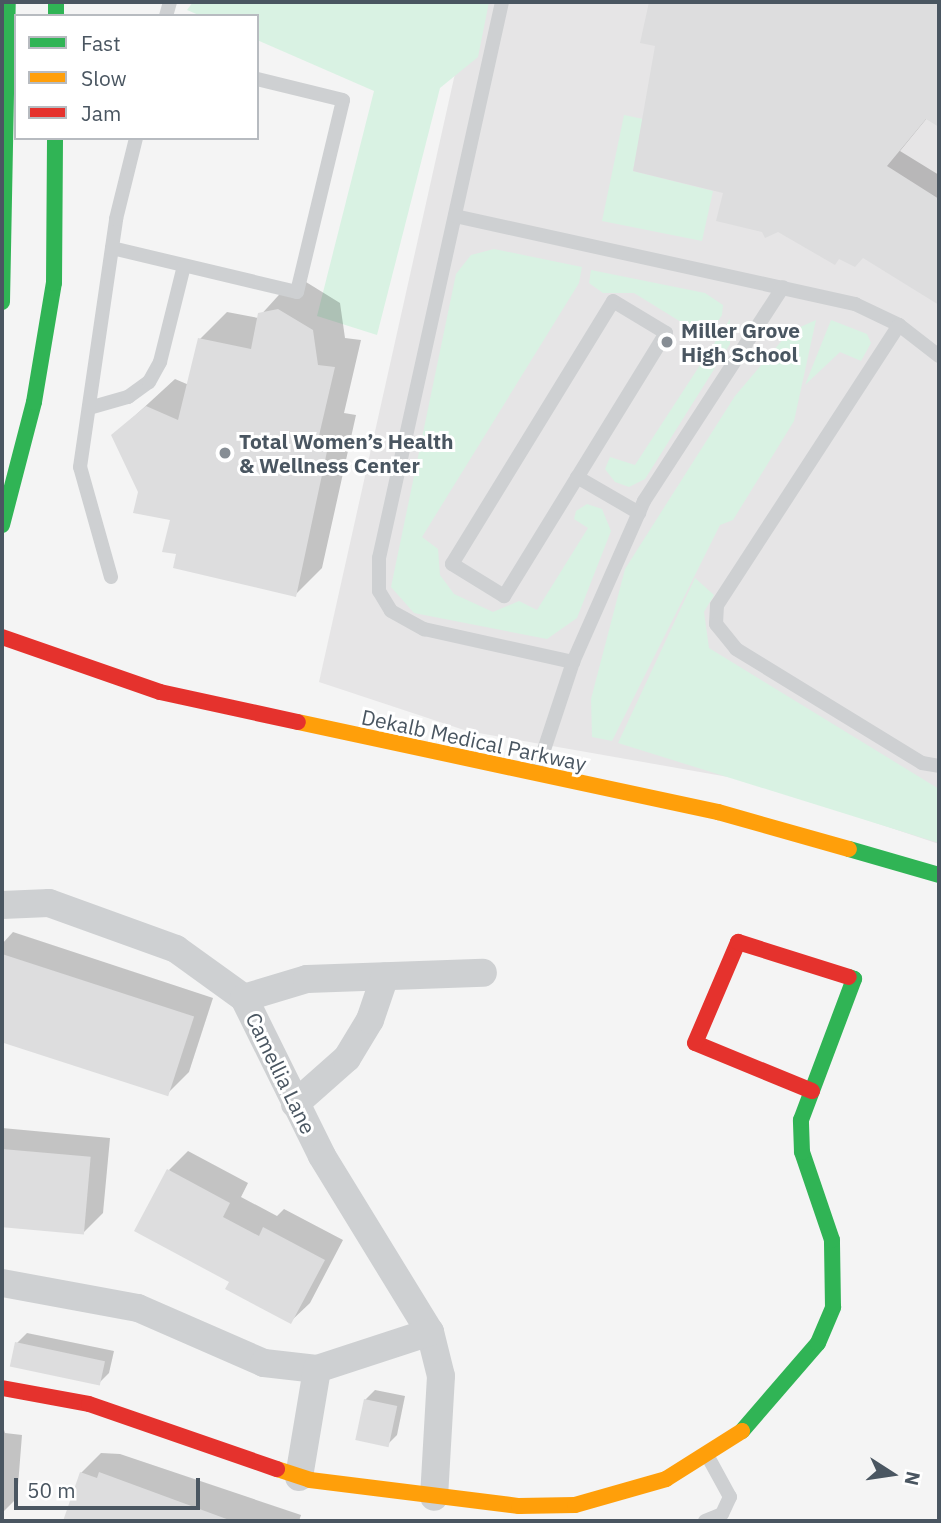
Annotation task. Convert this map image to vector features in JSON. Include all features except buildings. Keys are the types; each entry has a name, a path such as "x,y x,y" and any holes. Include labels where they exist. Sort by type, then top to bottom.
{"main road":[{"path":"2,302 8,2"},
{"path":"2,525 34,402 54,283 55,140"},
{"name":"Dekalb Medical Parkway","path":"2,637 160,692 730,815 939,875"},
{"path":"2,1388 89,1404 299,1477 434,1497 576,1513 666,1479 752,1424 789,1383 818,1343 832,1307 832,1240 802,1152 801,1121 855,979 738,942 695,1043 812,1091"}],"street":[{"name":"Camellia Lane","path":"4,902 49,903 176,949 244,998 295,1104 430,1332 440,1376 434,1497"},
{"path":"244,998 307,979 483,973"},
{"path":"295,1104 347,1058 370,1020 385,976"},
{"path":"2,1283 138,1308 253,1360 317,1369 430,1332"},
{"path":"299,1477 317,1369"}],"lane":[{"path":"502,2 379,558 379,591 391,611 424,629 573,662"},
{"path":"112,248 297,292 343,100 259,79"},
{"path":"111,577 80,467 112,248 136,140"},
{"path":"455,216 855,304 900,325 939,356"},
{"path":"89,408 128,397 149,382 160,362 184,265"},
{"path":"535,775 573,662 639,513 783,288"},
{"path":"613,301 666,333 577,477 504,596 452,564 613,301"},
{"path":"900,325 717,605 716,624 736,649 922,763 939,766"},
{"path":"577,477 639,513"},
{"path":"705,1521 722,1514 730,1497 707,1455"}],"shaded area":[{"name":"Miller Grove High School","path":"471,2 939,2 939,844 751,781 467,731 319,682"}],"green space":[{"path":"193,2 489,2 478,57 440,88 377,335 317,316 374,91 259,41 259,14 196,14 187,10"},
{"path":"624,115 643,119 633,171 713,191 702,241 602,221"},
{"path":"494,249 582,267 579,283 422,537 438,549 440,575 454,594 493,612 519,601 537,610 588,528 574,519 576,511 587,504 602,509 611,531 577,618 547,639 414,613 391,587 456,274 471,255"},
{"path":"591,270 705,293 723,305 722,315 707,338 634,293 603,293 589,283"},
{"path":"730,319 730,344 645,479 629,487 615,482 605,469 610,457 635,465"},
{"path":"816,320 794,421 733,520 720,525 612,741 592,737 591,699 625,569 735,396 789,332"},
{"path":"831,320 867,334 871,343 861,361 840,352 805,385"},
{"path":"695,578 714,595 704,612 709,648 939,789 939,843 618,743"}],"traffic: fast":[{"path":"2,302 8,2"},
{"path":"56,2 56,14"},
{"path":"2,525 34,402 54,283 55,140"},
{"path":"849,849 939,875"},
{"path":"742,1431 818,1343 833,1307 832,1240 802,1152 801,1120 854,979 849,977"}],"traffic: slow":[{"path":"298,722 718,812 849,849"},
{"path":"277,1469 310,1480 519,1506 575,1505 666,1479 742,1431"}],"traffic: jam":[{"path":"2,637 160,692 298,722"},
{"path":"812,1091 695,1043 738,942 849,977"},
{"path":"2,1388 89,1404 277,1469"}],"place":[{"name":"Miller Grove High School","path":"667,342"},
{"name":"Total Women’s Health & Wellness Center","path":"225,453"}]}
